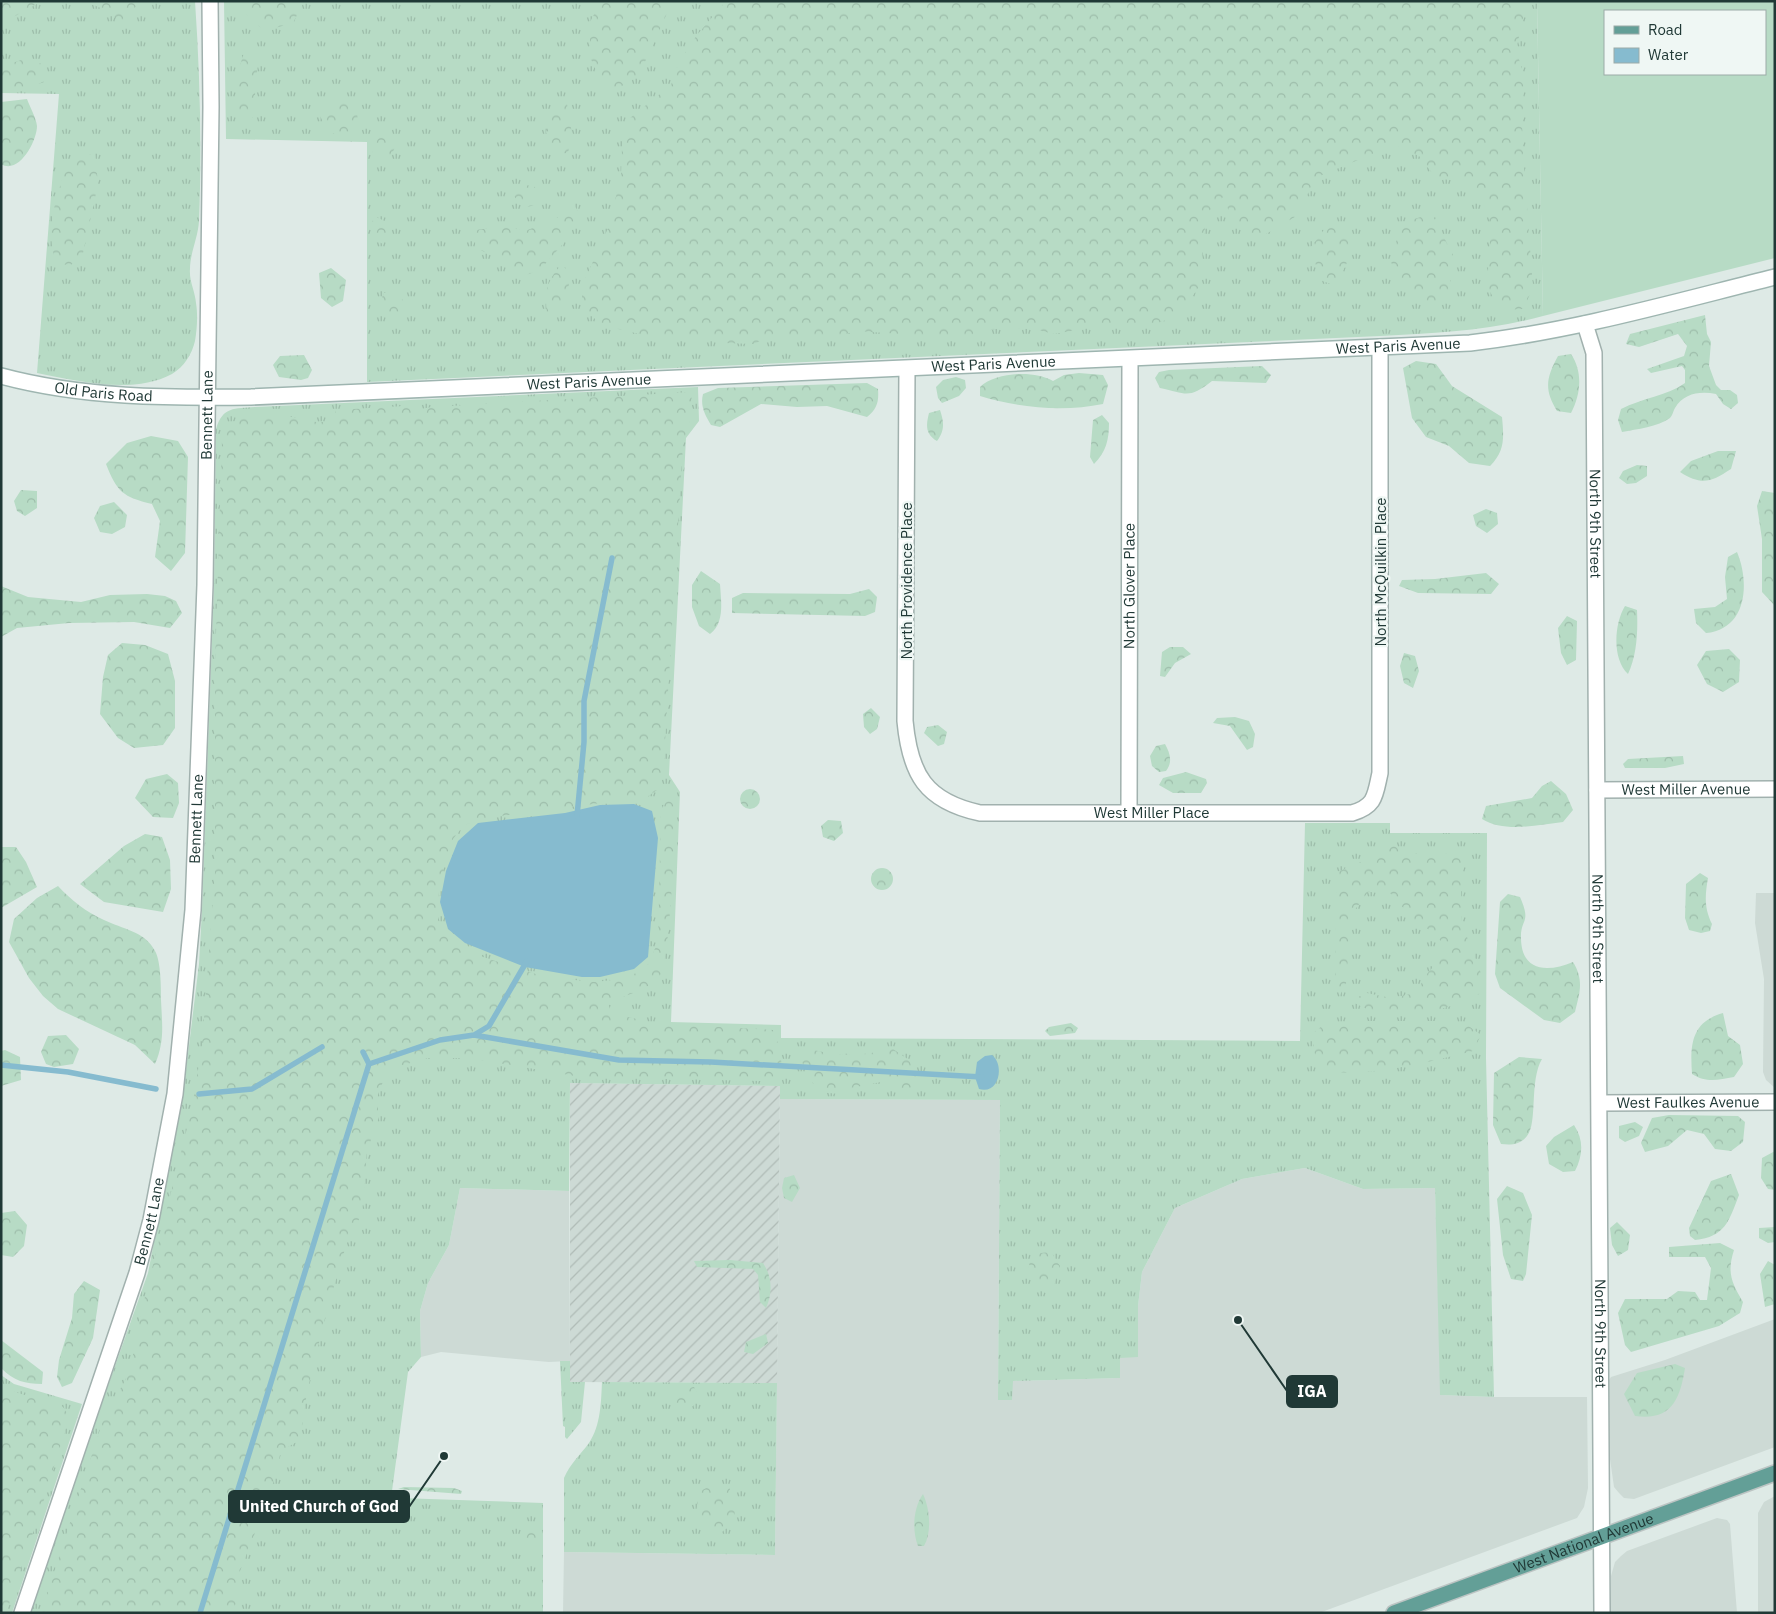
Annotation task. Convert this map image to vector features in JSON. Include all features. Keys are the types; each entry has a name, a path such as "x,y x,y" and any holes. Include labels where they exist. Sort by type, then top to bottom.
{"main road":[{"name":"West National Avenue","path":"1394,1613 1775,1472"}],"street":[{"name":"Bennett Lane","path":"22,1613 137,1272 151,1220 175,1094 190,963 205,585 211,107 210,1"},
{"name":"West Paris Avenue","path":"206,398 1130,359 1495,340 1585,324 1775,277"},
{"name":"North 9th Street","path":"1585,324 1594,353 1602,1613"},
{"name":"North McQuilkin Place","path":"1375,796 1380,763 1380,347"},
{"name":"North Glover Place","path":"1129,812 1130,359"},
{"name":"North Providence Place","path":"907,369 905,721 911,759 918,774 929,788"},
{"name":"Old Paris Road","path":"1,376 86,392 206,398"},
{"name":"West Miller Place","path":"929,788 956,808 980,812 1352,812 1366,809 1375,796"},
{"name":"West Miller Avenue","path":"1597,790 1775,790"},
{"name":"West Faulkes Avenue","path":"1600,1103 1775,1102"}],"shaded area":[{"path":"1756,893 1775,893 1775,1088 1766,1080 1763,1072 1764,979 1755,923"},
{"path":"570,1083 780,1086 777,1383 570,1382"},
{"path":"780,1099 1000,1100 998,1400 1012,1381 1120,1378 1120,1357 1138,1357 1138,1306 1142,1272 1175,1208 1242,1179 1305,1168 1363,1189 1435,1188 1441,1395 1587,1397 1588,1488 1584,1507 1577,1518 1319,1613 563,1613 564,1552 775,1555"},
{"path":"460,1188 569,1191 570,1361 549,1362 441,1352 421,1357 420,1311 428,1283 449,1245"},
{"path":"1775,1319 1775,1447 1634,1499 1624,1498 1614,1487 1609,1452 1609,1380 1611,1377 1665,1360"},
{"path":"1775,1496 1775,1613 1758,1613 1758,1513 1764,1502"},
{"path":"1717,1518 1727,1520 1730,1524 1737,1613 1611,1613 1611,1576 1615,1562 1621,1556 1627,1551"}],"green space":[{"path":"1,1 195,1 200,111 200,194 199,221 191,257 190,273 197,308 197,327 190,355 184,364 172,374 140,384 123,385 87,382 37,373 59,94 1,93"},
{"path":"1,1 42,1 1,24"},
{"path":"85,1 141,1 121,23 105,10"},
{"path":"224,1 1537,1 1543,316 1482,328 1401,335 367,382 367,142 226,139"},
{"path":"238,1 304,1 293,23 264,31 244,12"},
{"path":"601,1 677,1 668,11 639,75 617,89 603,86 590,57 590,22"},
{"path":"726,1 1527,1 1516,50 1524,75 1522,139 1533,288 1523,309 1500,310 1487,286 1490,241 1488,201 1469,181 1437,179 1419,156 1394,145 1315,178 1298,215 1256,240 1234,223 1223,197 1206,214 1200,285 1180,315 1155,324 1116,323 1054,334 1034,329 1000,328 957,338 857,331 819,341 776,333 754,344 725,343 696,338 665,340 601,325 582,306 582,286 609,226 621,175 622,147 630,118 671,85 679,62 697,35"},
{"path":"1537,1 1775,1 1775,258 1543,316"},
{"path":"246,49 258,62 253,116 248,127 239,124 237,95 238,77"},
{"path":"21,60 44,64 44,82 30,87 1,87 1,67"},
{"path":"27,99 37,126 34,140 26,155 20,161 8,166 1,164 1,102"},
{"path":"348,101 357,111 358,125 349,136 329,133 320,116 327,103"},
{"path":"567,104 572,134 568,153 554,154 546,132 553,108"},
{"path":"378,135 390,135 395,148 390,156 373,153 372,142"},
{"path":"95,153 98,184 83,253 71,265 57,264 51,239 54,211 61,183 70,159"},
{"path":"522,184 535,187 537,195 535,205 523,208 514,196"},
{"path":"573,203 580,215 562,245 540,270 523,276 511,266 475,247 476,230 504,226 525,231 556,219"},
{"path":"1432,214 1453,255 1449,292 1435,302 1419,301 1401,289 1390,259 1403,222"},
{"path":"376,217 387,222 390,232 383,244 373,239 370,224"},
{"path":"1349,224 1350,256 1336,286 1320,280 1311,247 1327,226"},
{"path":"562,264 571,276 564,305 556,317 547,317 547,289 552,277"},
{"path":"331,268 346,280 343,301 332,307 321,298 319,273"},
{"path":"400,292 404,305 397,318 385,314 379,304 384,293"},
{"path":"1705,315 1707,334 1711,342 1709,366 1716,385 1721,390 1730,390 1737,395 1738,403 1731,409 1723,404 1716,394 1693,394 1683,399 1674,409 1671,417 1660,424 1622,432 1618,420 1621,409 1670,391 1685,383 1685,370 1682,366 1651,373 1647,369 1684,356 1687,346 1678,334 1639,347 1626,344 1630,334"},
{"path":"1571,354 1579,376 1579,391 1571,413 1557,411 1550,397 1548,384 1551,371 1558,356"},
{"path":"304,355 312,370 308,378 301,380 279,377 273,365 280,356"},
{"path":"1416,361 1436,364 1452,386 1502,417 1501,449 1490,466 1469,463 1449,446 1426,437 1412,418 1403,368"},
{"path":"1262,366 1271,375 1266,383 1212,381 1198,391 1188,394 1160,388 1155,378 1159,372 1169,370"},
{"path":"1079,373 1103,375 1108,385 1103,404 1073,408 1042,408 980,396 980,387 995,378 1026,374 1045,377 1053,381 1064,375"},
{"path":"956,377 965,380 966,388 959,396 942,403 938,398 936,387 943,380"},
{"path":"867,383 878,389 878,401 873,411 867,417 827,406 797,407 761,404 720,427 711,425 705,414 702,398 703,394 718,388"},
{"path":"698,387 699,421 686,438 669,775 680,792 671,1022 781,1025 781,1038 1300,1041 1305,823 1390,823 1390,833 1487,833 1486,1058 1494,1397 1440,1395 1435,1188 1363,1189 1305,1168 1242,1179 1175,1208 1142,1272 1138,1306 1138,1357 1120,1358 1120,1378 1013,1381 1012,1400 998,1400 1000,1100 780,1099 780,1086 570,1083 569,1191 460,1188 449,1245 428,1283 420,1311 421,1357 408,1372 392,1491 400,1498 543,1503 543,1613 31,1613 81,1462 148,1273 183,1095 199,964 214,585 216,429 222,416 230,410 255,407"},
{"path":"690,392 692,405 689,425 683,444 663,775 657,790 647,797 492,817 464,825 450,843 439,888 438,920 449,940 477,955 545,977 595,982 621,979 639,972 648,964 658,942 661,810 667,800 673,802 676,817 673,876 669,928 663,968 659,977 648,986 608,1002 611,1013 654,1023 773,1030 781,1056 778,1075 773,1079 761,1081 581,1077 469,1058 428,1058 389,1069 378,1093 378,1120 367,1151 362,1214 348,1239 327,1310 307,1392 300,1440 281,1451 271,1492 240,1571 238,1598 232,1613 41,1613 104,1417 130,1372 139,1321 192,1108 202,1045 215,872 215,666 222,439 224,427 239,420 266,415 323,422 331,419 336,410 404,406 415,410 432,407"},
{"path":"940,410 943,426 937,441 928,432 927,421 929,413"},
{"path":"1102,415 1109,423 1108,435 1104,450 1094,464 1090,457 1093,420"},
{"path":"151,436 178,441 188,457 185,553 171,571 155,557 160,521 152,504 134,499 122,492 106,464 127,443"},
{"path":"1718,451 1736,451 1731,469 1718,477 1701,481 1680,472 1691,461"},
{"path":"1637,465 1647,466 1647,476 1636,483 1627,484 1619,478 1623,471"},
{"path":"21,490 37,491 37,508 25,516 17,511 14,501"},
{"path":"1762,491 1775,493 1775,606 1762,592 1762,539 1757,506"},
{"path":"114,502 127,515 125,527 112,534 100,532 94,518 100,506"},
{"path":"1486,509 1497,513 1498,524 1487,533 1476,526 1473,515"},
{"path":"1737,552 1743,577 1742,603 1730,623 1720,630 1706,633 1696,623 1694,609 1715,607 1727,599 1725,577 1728,557"},
{"path":"701,571 720,584 720,618 715,629 710,634 699,626 692,607 692,585"},
{"path":"1486,573 1499,584 1491,594 1418,593 1399,586 1402,580 1435,579"},
{"path":"1,586 28,597 81,602 110,595 147,594 165,596 176,601 182,613 170,628 134,622 69,623 17,628 1,637"},
{"path":"869,589 877,597 875,612 865,616 732,613 732,598 743,593 850,594"},
{"path":"1625,606 1637,610 1636,643 1628,674 1619,660 1616,641 1621,613"},
{"path":"1567,616 1577,621 1576,660 1567,665 1561,653 1558,628"},
{"path":"122,643 145,645 168,654 175,681 175,728 163,745 134,748 118,738 100,714 103,677 108,655"},
{"path":"1170,647 1183,647 1191,654 1175,663 1165,677 1160,676 1162,652"},
{"path":"1729,649 1740,660 1739,682 1723,692 1707,684 1697,665 1706,651"},
{"path":"1404,653 1415,656 1419,671 1413,688 1404,683 1400,666"},
{"path":"871,708 880,717 877,729 870,734 864,727 863,714"},
{"path":"1235,717 1249,721 1255,734 1253,747 1247,750 1230,726 1213,723 1217,718"},
{"path":"938,725 947,732 944,744 938,746 924,733 927,727"},
{"path":"1165,744 1170,764 1166,771 1159,772 1152,766 1150,756 1156,746"},
{"path":"1683,756 1684,764 1665,768 1625,768 1623,764 1628,759"},
{"path":"1186,772 1206,779 1207,783 1201,793 1173,793 1159,785 1163,778"},
{"path":"167,774 178,783 179,803 173,818 153,817 135,798 146,779"},
{"path":"1551,781 1566,794 1573,810 1563,822 1511,827 1500,826 1482,819 1486,806 1532,798 1542,786"},
{"path":"746,789 754,789 760,795 760,803 754,809 746,809 740,803 740,795"},
{"path":"828,820 841,821 843,833 834,841 823,837 821,826"},
{"path":"145,834 162,837 170,860 171,889 163,912 104,902 80,884 124,846"},
{"path":"1391,844 1411,854 1457,853 1464,864 1461,887 1462,924 1482,976 1479,994 1449,1007 1415,1014 1397,1015 1380,1013 1365,1008 1351,1000 1367,993 1391,998 1416,993 1426,975 1440,959 1443,943 1431,931 1414,920 1390,893 1368,892 1351,915 1346,984 1340,995 1335,975 1337,872 1377,855"},
{"path":"1,847 16,847 26,862 37,887 1,908"},
{"path":"882,868 890,871 893,879 890,887 882,890 874,887 871,879 874,871"},
{"path":"1700,873 1708,878 1706,901 1712,924 1710,931 1701,933 1689,930 1685,918 1686,884"},
{"path":"58,886 91,913 132,931 145,939 155,951 160,975 162,1040 155,1064 135,1045 58,1009 43,996 29,978 9,942 14,919 37,898"},
{"path":"1508,894 1520,897 1525,912 1521,939 1526,958 1538,967 1546,968 1573,962 1579,975 1580,986 1575,1012 1560,1023 1544,1020 1500,988 1495,974 1500,902"},
{"path":"1723,1013 1728,1036 1740,1045 1743,1064 1734,1077 1717,1080 1702,1079 1692,1074 1692,1044 1704,1022"},
{"path":"1444,1021 1466,1024 1481,1035 1473,1051 1418,1064 1350,1073 1333,1071 1322,1066 1315,1055 1313,1033 1326,1023"},
{"path":"1071,1023 1078,1028 1075,1033 1050,1036 1045,1031 1049,1027"},
{"path":"66,1035 79,1049 73,1064 54,1067 46,1064 41,1052 48,1036"},
{"path":"809,1049 851,1055 893,1049 909,1060 920,1085 905,1089 881,1082 851,1088 839,1094 819,1092 808,1076 800,1057"},
{"path":"5,1050 20,1057 21,1080 1,1086 1,1051"},
{"path":"1519,1057 1542,1059 1536,1078 1532,1122 1527,1136 1521,1141 1512,1144 1501,1144 1493,1125 1494,1073"},
{"path":"1669,1115 1738,1116 1745,1122 1743,1142 1731,1151 1715,1149 1704,1134 1687,1130 1668,1146 1645,1152 1641,1143 1652,1118"},
{"path":"1635,1122 1643,1127 1639,1136 1625,1142 1619,1138 1619,1126"},
{"path":"1574,1125 1580,1136 1580,1159 1575,1171 1563,1172 1549,1164 1546,1146 1554,1137"},
{"path":"1775,1151 1775,1190 1768,1189 1761,1178 1762,1158"},
{"path":"1731,1174 1739,1195 1729,1220 1713,1235 1695,1240 1690,1236 1689,1228 1711,1181"},
{"path":"794,1175 800,1188 792,1202 784,1198 782,1188 784,1178"},
{"path":"1507,1186 1523,1193 1532,1215 1526,1274 1523,1281 1511,1279 1503,1255 1497,1199"},
{"path":"15,1211 27,1225 24,1246 13,1257 1,1255 1,1213"},
{"path":"1617,1222 1630,1235 1628,1250 1618,1256 1612,1245 1610,1228"},
{"path":"1775,1227 1775,1242 1768,1243 1759,1238 1759,1228"},
{"path":"1720,1243 1734,1250 1731,1277 1743,1302 1740,1313 1719,1326 1631,1352 1625,1345 1618,1313 1625,1299 1667,1299 1678,1291 1695,1292 1700,1300 1707,1300 1711,1268 1705,1257 1669,1257 1669,1247"},
{"path":"1051,1252 1060,1266 1054,1285 1046,1293 1039,1290 1028,1272 1031,1254"},
{"path":"730,1260 763,1263 770,1279 770,1296 766,1308 760,1302 758,1275 753,1269 697,1267 694,1261"},
{"path":"1768,1261 1775,1265 1775,1304 1765,1307 1760,1274"},
{"path":"84,1281 100,1290 93,1338 72,1383 62,1387 57,1377 59,1360 72,1318 74,1294"},
{"path":"766,1334 768,1343 753,1354 744,1352 746,1342"},
{"path":"1,1340 43,1372 42,1384 20,1381 10,1376 1,1368"},
{"path":"560,1361 570,1361 570,1382 585,1382 581,1422 567,1439 565,1437 565,1427 563,1426"},
{"path":"1675,1364 1685,1368 1680,1390 1672,1406 1657,1415 1647,1417 1635,1416 1624,1394 1637,1373"},
{"path":"1,1375 14,1384 82,1404 12,1613 1,1613"},
{"path":"602,1382 777,1383 775,1555 564,1552 564,1478 572,1464 589,1443 596,1429 600,1413"},
{"path":"1,1383 15,1392 63,1407 67,1413 67,1424 43,1503 6,1613 1,1613"},
{"path":"694,1387 700,1398 689,1410 680,1407 673,1400 678,1389"},
{"path":"713,1484 729,1487 735,1507 734,1517 721,1533 706,1531 696,1514 699,1492"},
{"path":"404,1487 454,1488 462,1491 461,1494 398,1489"},
{"path":"923,1494 929,1513 929,1527 924,1546 918,1546 914,1520 917,1506"},
{"path":"529,1521 541,1528 542,1541 533,1551 528,1549 522,1532"}],"water":[{"path":"634,804 652,811 658,838 648,957 634,969 600,977 582,977 525,967 465,943 448,929 440,902 446,871 458,841 478,823 565,813 600,805"},
{"path":"992,1055 998,1065 998,1078 991,1088 986,1090 979,1089 975,1077 977,1062 985,1056"}],"waterway":[{"path":"577,816 584,742 584,701 612,558"},
{"path":"369,1064 440,1040 474,1035 489,1026 527,961"},
{"path":"474,1035 619,1060 711,1062 982,1077"},
{"path":"199,1094 252,1089 322,1047"},
{"path":"200,1613 369,1064 363,1052"},
{"path":"1,1065 68,1072 156,1089"}],"place":[{"name":"IGA","path":"1238,1320"},
{"name":"United Church of God","path":"444,1456"}]}
